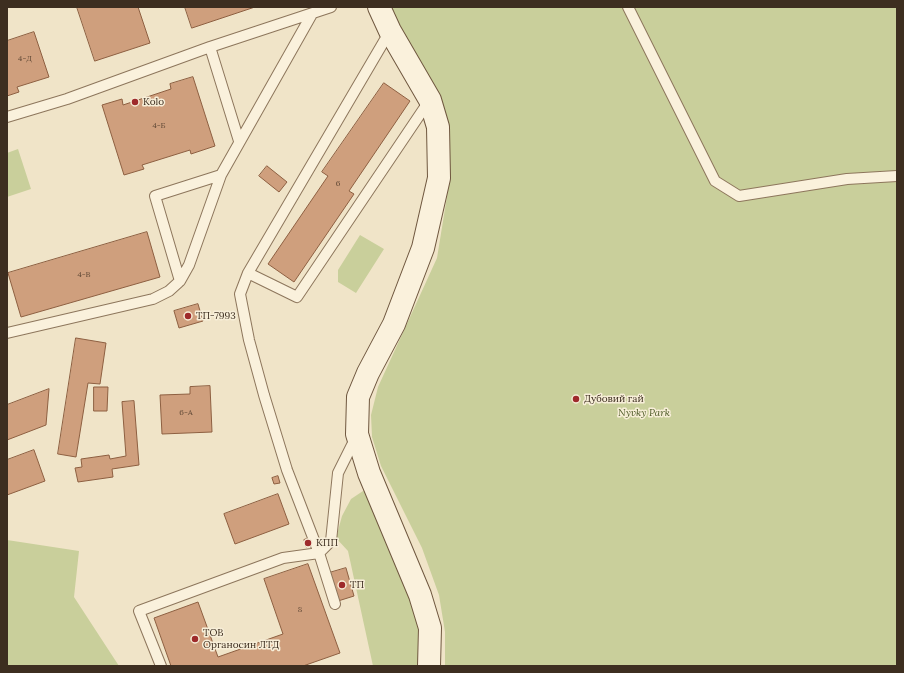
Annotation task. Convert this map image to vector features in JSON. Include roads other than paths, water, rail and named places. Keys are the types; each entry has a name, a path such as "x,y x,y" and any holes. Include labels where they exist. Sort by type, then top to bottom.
{"street":[{"path":"379,7 390,31 430,100 438,127 439,178 423,248 394,324 368,373 358,398 357,434 369,473 420,595 430,628 429,666"}],"lane":[{"path":"7,117 67,99 210,47 331,7"},
{"path":"628,7 715,181 740,196 846,179 897,176"},
{"path":"7,333 153,299 169,291 180,281 189,265 221,175 312,14"},
{"path":"335,604 319,553 287,470 264,395 249,340 240,294 248,273 390,31"},
{"path":"210,47 239,141"},
{"path":"248,273 297,297 430,100"},
{"path":"180,281 155,196 221,175"},
{"path":"161,666 140,611 283,558 319,553 331,541 338,473 357,434"}],"place":[{"name":"Kolo","path":"135,102"},
{"name":"ТП-7993","path":"188,316"},
{"name":"Дубовий гай","path":"576,399"},
{"name":"КПП","path":"308,543"},
{"name":"ТП","path":"342,585"},
{"name":"ТОВ Органосин ЛТД","path":"195,639"}],"park label":[{"name":"Nyvky Park","path":"644,413"}]}
